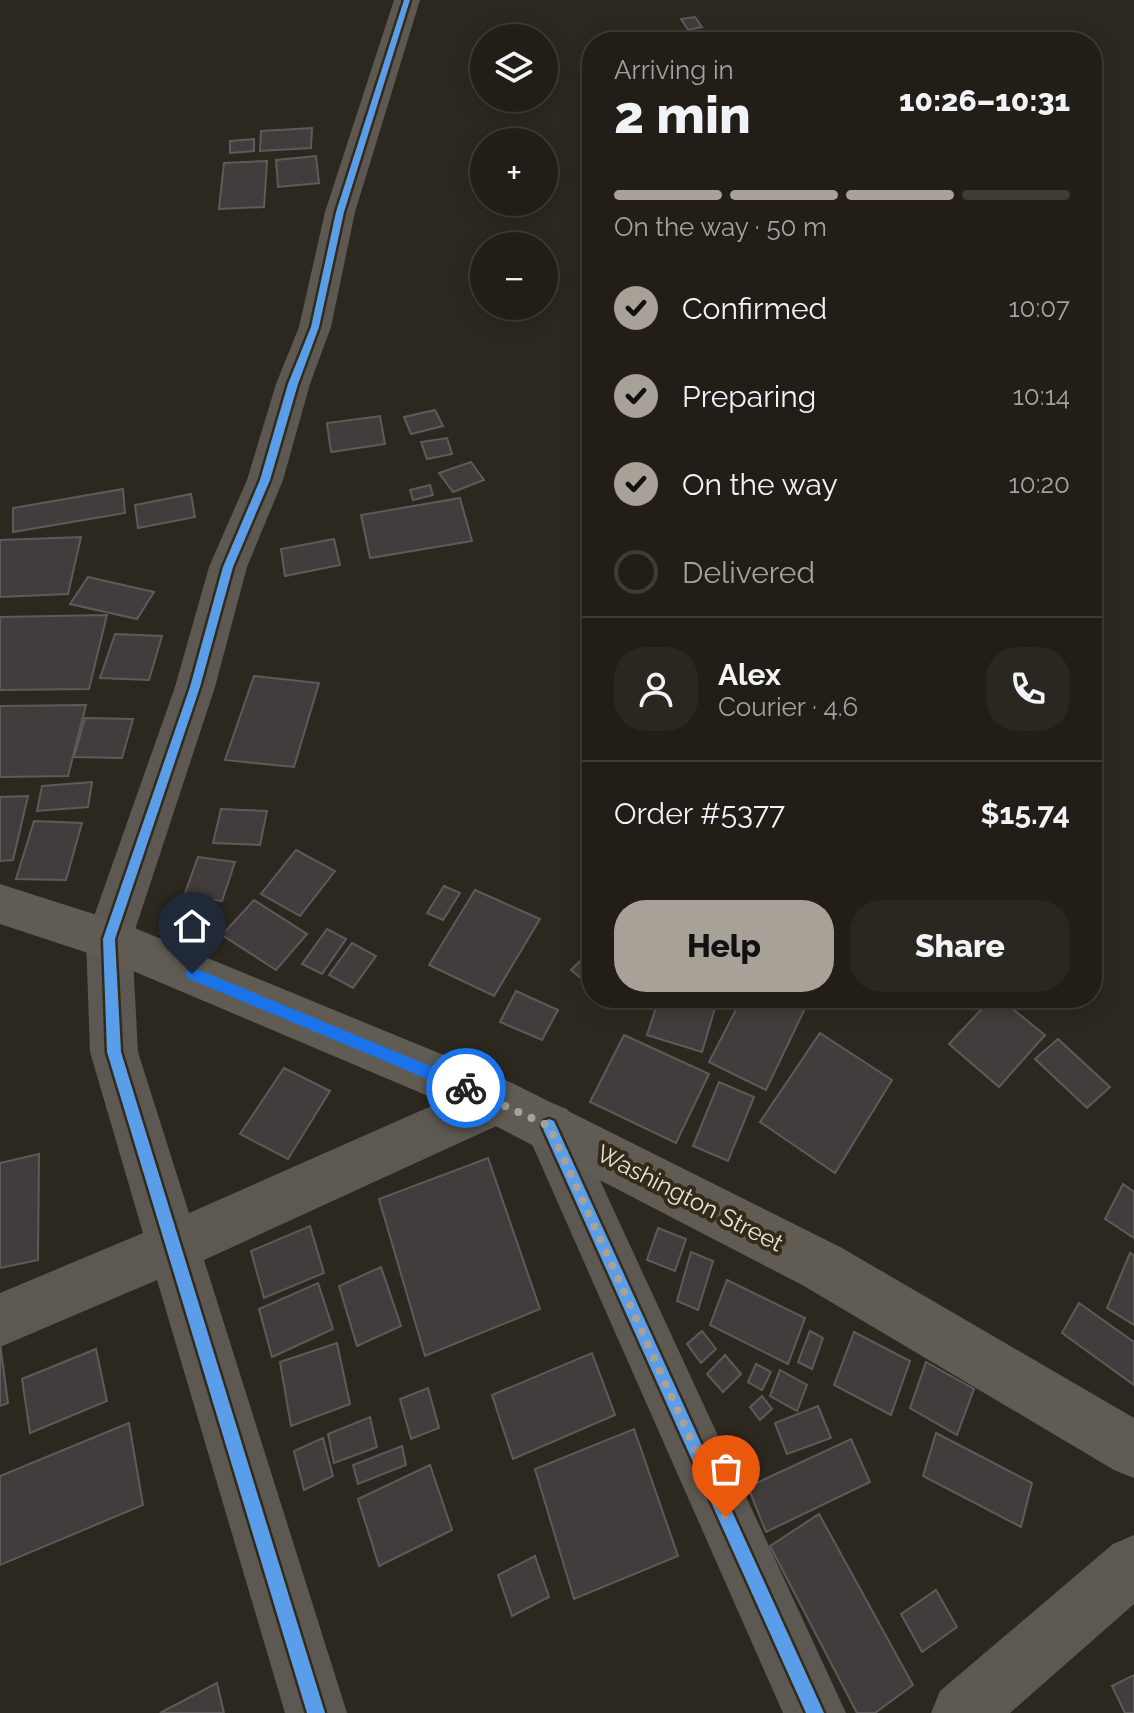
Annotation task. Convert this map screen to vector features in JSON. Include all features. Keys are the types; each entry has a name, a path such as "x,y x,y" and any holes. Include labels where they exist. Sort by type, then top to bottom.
{"main road":[{"name":"Washington Street","path":"0,904 109,939 497,1101 549,1126 823,1267 1134,1450"}],"street":[{"path":"316,1713 114,1052 109,939 195,687 228,567 265,480 293,384 315,327 340,212 407,0"},
{"path":"0,1320 175,1246 497,1101"},
{"path":"549,1126 815,1713"},
{"path":"962,1713 1134,1565"}],"building":[{"path":"695,17 702,27 688,30 681,19"},
{"path":"312,128 311,148 260,151 261,131"},
{"path":"254,139 254,151 230,153 230,141"},
{"path":"316,156 319,183 278,187 276,160"},
{"path":"267,161 264,207 219,209 224,163"},
{"path":"435,410 443,426 411,434 404,417"},
{"path":"380,416 385,444 331,452 327,423"},
{"path":"447,438 452,454 427,459 421,442"},
{"path":"471,462 484,480 453,492 439,473"},
{"path":"430,485 433,495 413,500 410,490"},
{"path":"123,489 125,513 13,532 13,508"},
{"path":"191,494 195,517 138,528 135,505"},
{"path":"460,498 472,541 370,558 361,515"},
{"path":"81,537 68,594 0,597 0,540"},
{"path":"334,539 340,565 285,576 281,549"},
{"path":"88,577 154,592 137,619 70,604"},
{"path":"107,615 89,689 0,690 0,617"},
{"path":"115,634 162,636 149,680 100,678"},
{"path":"254,676 319,683 294,767 225,760"},
{"path":"86,705 68,776 0,777 0,706"},
{"path":"85,718 133,719 122,758 74,757"},
{"path":"92,782 88,807 37,811 42,786"},
{"path":"28,796 13,860 0,861 0,797"},
{"path":"221,809 267,811 260,845 213,843"},
{"path":"34,821 82,823 66,880 16,879"},
{"path":"296,850 335,871 300,916 261,894"},
{"path":"198,857 235,862 222,901 184,896"},
{"path":"444,886 460,893 443,920 427,913"},
{"path":"475,890 540,919 494,996 429,965"},
{"path":"254,900 307,934 276,970 222,935"},
{"path":"327,929 346,939 322,974 302,964"},
{"path":"352,943 376,956 353,988 329,975"},
{"path":"582,959 582,979 571,970"},
{"path":"516,991 558,1010 542,1040 500,1022"},
{"path":"656,1008 715,1008 702,1052 647,1035"},
{"path":"737,1008 805,1008 766,1090 709,1062"},
{"path":"983,1008 1011,1008 1045,1035 999,1087 949,1044"},
{"path":"820,1033 892,1080 835,1173 760,1122"},
{"path":"624,1035 709,1074 676,1143 590,1102"},
{"path":"1058,1039 1110,1087 1087,1108 1035,1059"},
{"path":"284,1068 330,1091 288,1159 240,1134"},
{"path":"719,1082 754,1097 728,1161 693,1146"},
{"path":"39,1154 38,1260 0,1268 0,1163"},
{"path":"488,1158 540,1309 425,1356 379,1199"},
{"path":"1123,1184 1134,1192 1134,1238 1105,1219"},
{"path":"310,1226 324,1273 264,1298 251,1251"},
{"path":"658,1228 686,1239 675,1271 647,1260"},
{"path":"691,1252 713,1261 698,1310 677,1301"},
{"path":"1130,1253 1134,1255 1134,1325 1107,1308"},
{"path":"381,1267 401,1326 357,1346 339,1286"},
{"path":"727,1280 805,1318 788,1364 710,1325"},
{"path":"318,1283 333,1329 272,1357 259,1309"},
{"path":"1079,1303 1134,1342 1134,1385 1062,1333"},
{"path":"702,1331 716,1349 701,1363 687,1344"},
{"path":"810,1331 823,1338 812,1369 798,1362"},
{"path":"854,1332 910,1361 891,1415 834,1385"},
{"path":"0,1343 8,1403 0,1406"},
{"path":"337,1343 350,1404 291,1426 280,1362"},
{"path":"96,1349 107,1401 30,1433 22,1379"},
{"path":"592,1353 615,1415 513,1459 492,1395"},
{"path":"725,1355 741,1374 723,1392 707,1374"},
{"path":"926,1362 974,1389 957,1435 910,1408"},
{"path":"756,1364 771,1372 762,1390 748,1382"},
{"path":"780,1370 807,1385 797,1411 770,1396"},
{"path":"428,1388 439,1428 411,1439 400,1399"},
{"path":"762,1396 772,1409 760,1420 750,1407"},
{"path":"818,1406 831,1438 787,1454 775,1423"},
{"path":"370,1417 377,1447 334,1463 328,1434"},
{"path":"129,1423 143,1505 0,1565 0,1476"},
{"path":"634,1429 678,1556 574,1599 535,1469"},
{"path":"936,1433 1032,1483 1021,1527 923,1476"},
{"path":"323,1438 333,1476 304,1490 294,1451"},
{"path":"851,1439 870,1482 766,1532 748,1487"},
{"path":"402,1446 406,1465 358,1484 353,1465"},
{"path":"430,1465 452,1530 379,1566 358,1499"},
{"path":"819,1514 913,1685 875,1713 857,1713 770,1546"},
{"path":"535,1556 549,1597 512,1616 498,1575"},
{"path":"936,1590 957,1627 922,1652 901,1614"},
{"path":"1134,1675 1134,1713 1125,1713 1112,1686"},
{"path":"217,1683 224,1713 160,1713"}],"cycle path":[{"path":"316,1713 114,1052 109,939 195,687 228,567 265,480 293,384 315,327 340,212 407,0"},
{"path":"549,1126 815,1713"}],"way so far":[{"path":"466,1088 549,1126 726,1517"}],"route":[{"path":"192,974 466,1088"}]}
